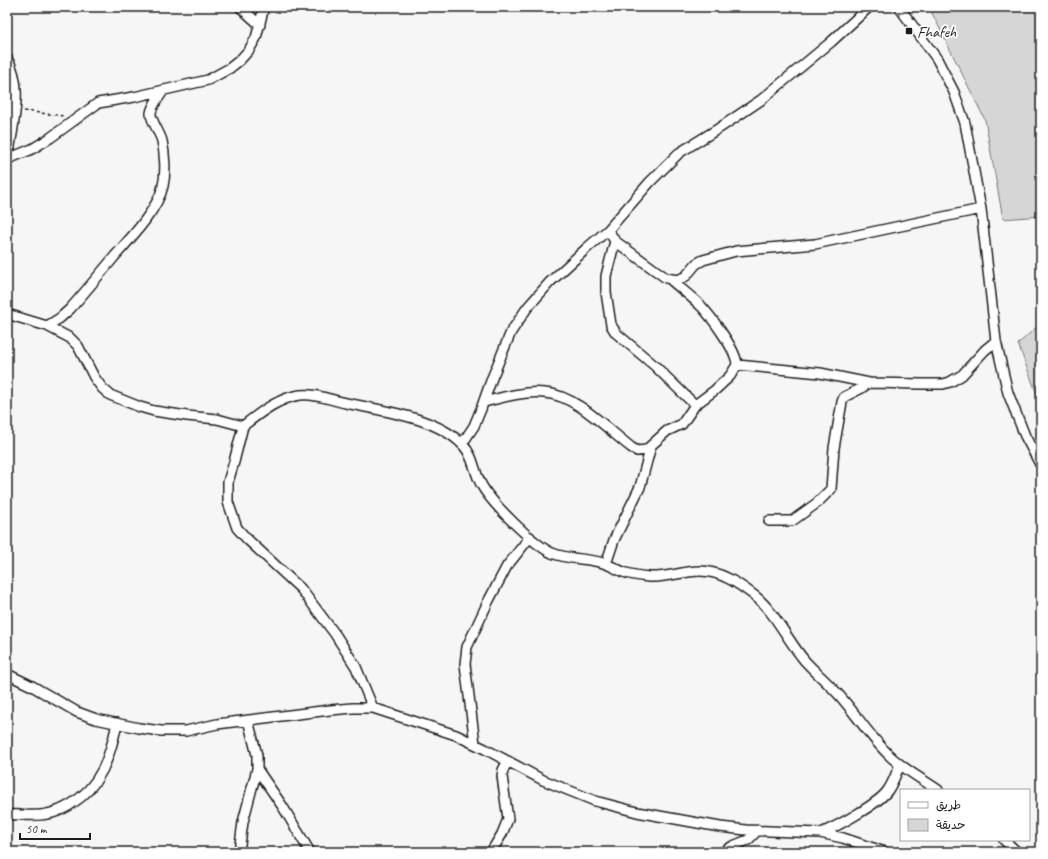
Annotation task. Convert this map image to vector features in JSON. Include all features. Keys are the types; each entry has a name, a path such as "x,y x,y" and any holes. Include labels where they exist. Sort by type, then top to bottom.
{"street":[{"path":"240,7 260,25"},
{"path":"7,160 32,149 80,118 90,108 98,103 134,98 208,80 230,68 249,50 256,38 264,7"},
{"path":"462,444 474,426 509,338 527,308 550,282 608,230 650,182 678,153 721,127 761,100 831,42 870,7"},
{"path":"899,7 938,59 954,92 965,123 981,209 996,341 1008,393 1025,436 1041,465"},
{"path":"7,58 11,66 16,86 16,110 7,160"},
{"path":"47,326 60,318 70,309 131,238 153,209 163,188 165,175 162,141 150,114 152,107 164,90"},
{"path":"671,280 682,279 696,264 703,260 736,251 815,244 981,209"},
{"path":"484,402 510,396 533,393 556,395 572,402 590,414 637,451 646,450 667,431 685,422 690,411 695,405 715,390 730,376 737,365 736,356 731,346 702,307 671,280 666,278 615,241 608,230"},
{"path":"615,241 606,276 606,292 611,324 616,333 655,366 695,405"},
{"path":"7,314 60,331 74,342 78,346 94,377 102,388 110,395 154,411 217,419 243,426"},
{"path":"737,365 820,373 869,382 943,384 962,375 985,350 996,341"},
{"path":"769,521 792,521 817,503 831,489 834,448 842,402 847,395 860,389 869,382"},
{"path":"373,708 356,667 334,634 304,593 286,574 246,539 237,528 228,502 228,482 243,426 275,403 289,398 302,395 317,396 404,416 423,421 439,428 468,450 482,487 491,499 530,537 552,553 606,564 626,573 637,575 650,577 667,576 701,571 724,576 733,581 762,603 771,613 804,660 838,694 888,755 900,765 936,789"},
{"path":"606,564 614,540 640,487 651,446"},
{"path":"476,744 465,664 467,648 488,602 507,566 530,537"},
{"path":"7,674 32,686 77,712 96,719 161,731 186,731 217,724 248,720 330,710 373,708 456,735 543,780 602,803 637,812 720,827 820,833 843,838 885,852"},
{"path":"239,852 243,822 257,769 257,755 248,720"},
{"path":"7,815 47,815 61,810 81,798 92,786 103,769 111,747 117,723"},
{"path":"491,852 502,834 508,819 502,776 503,770 508,761"},
{"path":"820,833 836,826 881,798 888,790 900,765"},
{"path":"257,769 283,807 310,852"},
{"path":"723,852 748,840 758,830"},
{"path":"1005,841 1017,852"}],"path":[{"path":"16,110 80,118"}],"green space":[{"path":"929,7 1041,7 1041,216 1003,219 985,120"},
{"path":"1041,323 1041,405 1018,344"}],"place":[{"name":"Fhafeh","path":"909,31"}]}
